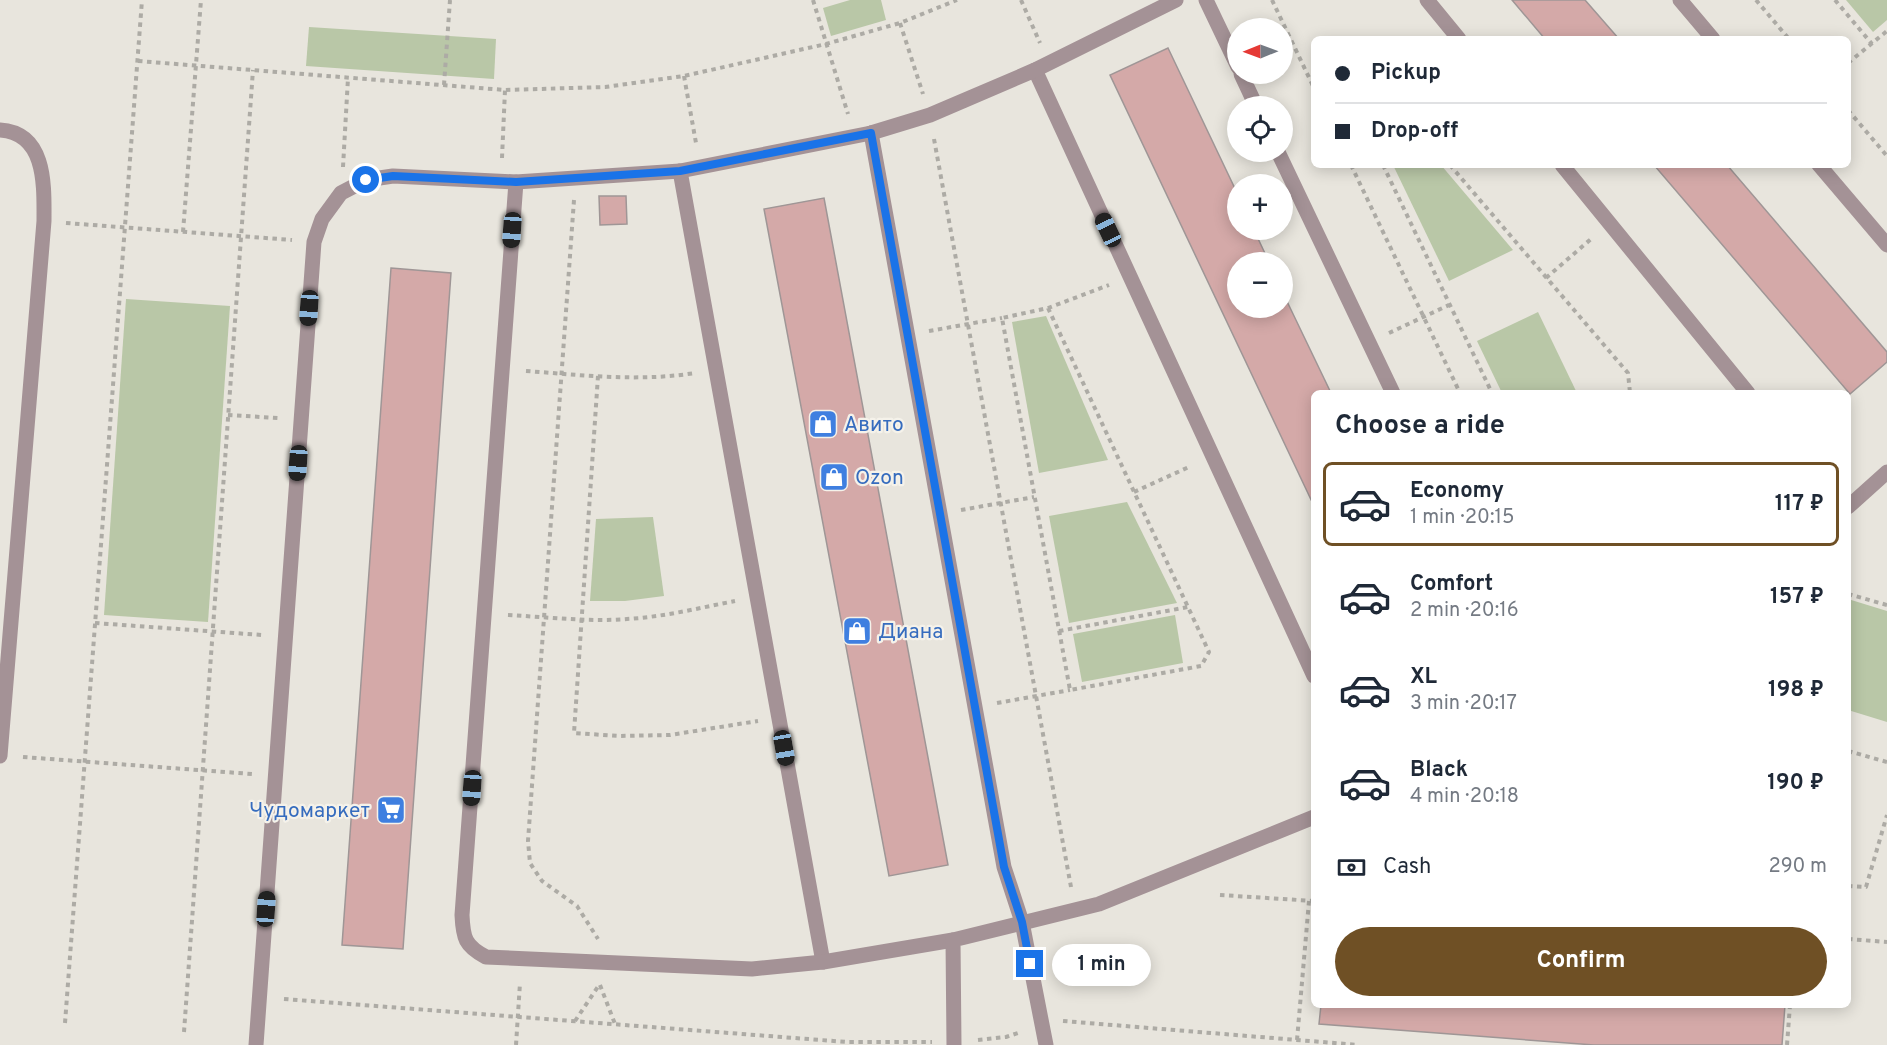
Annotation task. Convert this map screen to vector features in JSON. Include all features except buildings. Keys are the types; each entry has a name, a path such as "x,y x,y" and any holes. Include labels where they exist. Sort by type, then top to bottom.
{"lane":[{"path":"256,1045 314,242 322,219 341,193 366,180 393,176 508,182 680,171 871,133 930,115 1035,70 1176,0"},
{"path":"1206,0 1227,44"},
{"path":"1427,0 1457,36"},
{"path":"1680,0 1710,36"},
{"path":"1035,70 1311,670"},
{"path":"0,130 13,131 34,150 44,177 44,221 1,756"},
{"path":"871,133 1004,867 1022,922 1046,1045"},
{"path":"1283,162 1392,390"},
{"path":"1564,168 1746,390"},
{"path":"1823,168 1887,244"},
{"path":"680,171 823,962"},
{"path":"508,182 502,370 462,915 463,935 471,949 486,957 752,969 823,962 953,940 1099,904 1311,818"},
{"path":"1851,504 1887,472"},
{"path":"953,940 954,1044"}],"path":[{"path":"65,1023 142,0"},
{"path":"183,232 201,0"},
{"path":"444,85 450,0"},
{"path":"813,0 855,136"},
{"path":"138,61 506,90 605,87 684,76 826,44 900,23 957,0"},
{"path":"1021,0 1049,63"},
{"path":"1272,0 1311,82"},
{"path":"1756,0 1786,36"},
{"path":"1835,0 1872,44"},
{"path":"900,23 930,115 1075,909"},
{"path":"1851,61 1887,31"},
{"path":"184,1032 253,70"},
{"path":"684,76 700,166"},
{"path":"341,193 348,78"},
{"path":"506,90 508,182"},
{"path":"1851,114 1887,156"},
{"path":"1352,168 1459,390"},
{"path":"1384,168 1491,390"},
{"path":"1453,168 1628,374 1630,390"},
{"path":"575,178 528,841 530,863 542,881 577,906 590,923 599,942 600,984 615,1024"},
{"path":"44,221 314,242"},
{"path":"1546,278 1609,223"},
{"path":"908,335 1048,308 1130,277"},
{"path":"1369,342 1449,305"},
{"path":"975,707 1201,666 1209,652 1048,308"},
{"path":"1002,318 1070,690"},
{"path":"502,370 663,378 716,369"},
{"path":"598,376 574,733 619,736 670,735 779,717"},
{"path":"228,415 301,420"},
{"path":"1134,492 1212,456"},
{"path":"940,514 1035,497"},
{"path":"1851,595 1887,605"},
{"path":"484,613 582,620 626,620 672,614 757,597"},
{"path":"1059,631 1188,607"},
{"path":"95,623 285,637"},
{"path":"1851,752 1887,762"},
{"path":"1,756 276,776"},
{"path":"1851,886 1866,887 1887,815"},
{"path":"1220,895 1311,901"},
{"path":"1297,1040 1311,910"},
{"path":"1851,939 1887,942"},
{"path":"516,1045 521,959"},
{"path":"575,1021 600,984"},
{"path":"259,997 847,1042 954,1044 1006,1037 1024,1031 1041,1020 1359,1045"},
{"path":"1787,1045 1790,1008"}],"green space":[{"path":"850,0 881,0 886,20 831,36 823,8"},
{"path":"1846,0 1887,0 1887,20 1873,32"},
{"path":"309,27 496,39 494,79 306,66"},
{"path":"1394,168 1444,168 1513,250 1449,281"},
{"path":"126,299 230,306 208,622 104,615"},
{"path":"1538,312 1576,390 1501,390 1477,341"},
{"path":"1046,316 1108,460 1039,473 1012,322"},
{"path":"1127,502 1177,603 1069,623 1049,516"},
{"path":"653,517 664,596 625,601 590,601 596,519"},
{"path":"1851,600 1887,611 1887,722 1851,711"},
{"path":"1175,615 1183,663 1082,682 1073,634"}],"place":[{"name":"Авито","path":"823,424"},
{"name":"Ozon","path":"834,477"},
{"name":"Диана","path":"857,631"},
{"name":"Чудомаркет","path":"391,810"}],"route":[{"path":"366,180 393,176 516,182 680,171 871,133 1004,867 1022,922 1030,964"}]}
